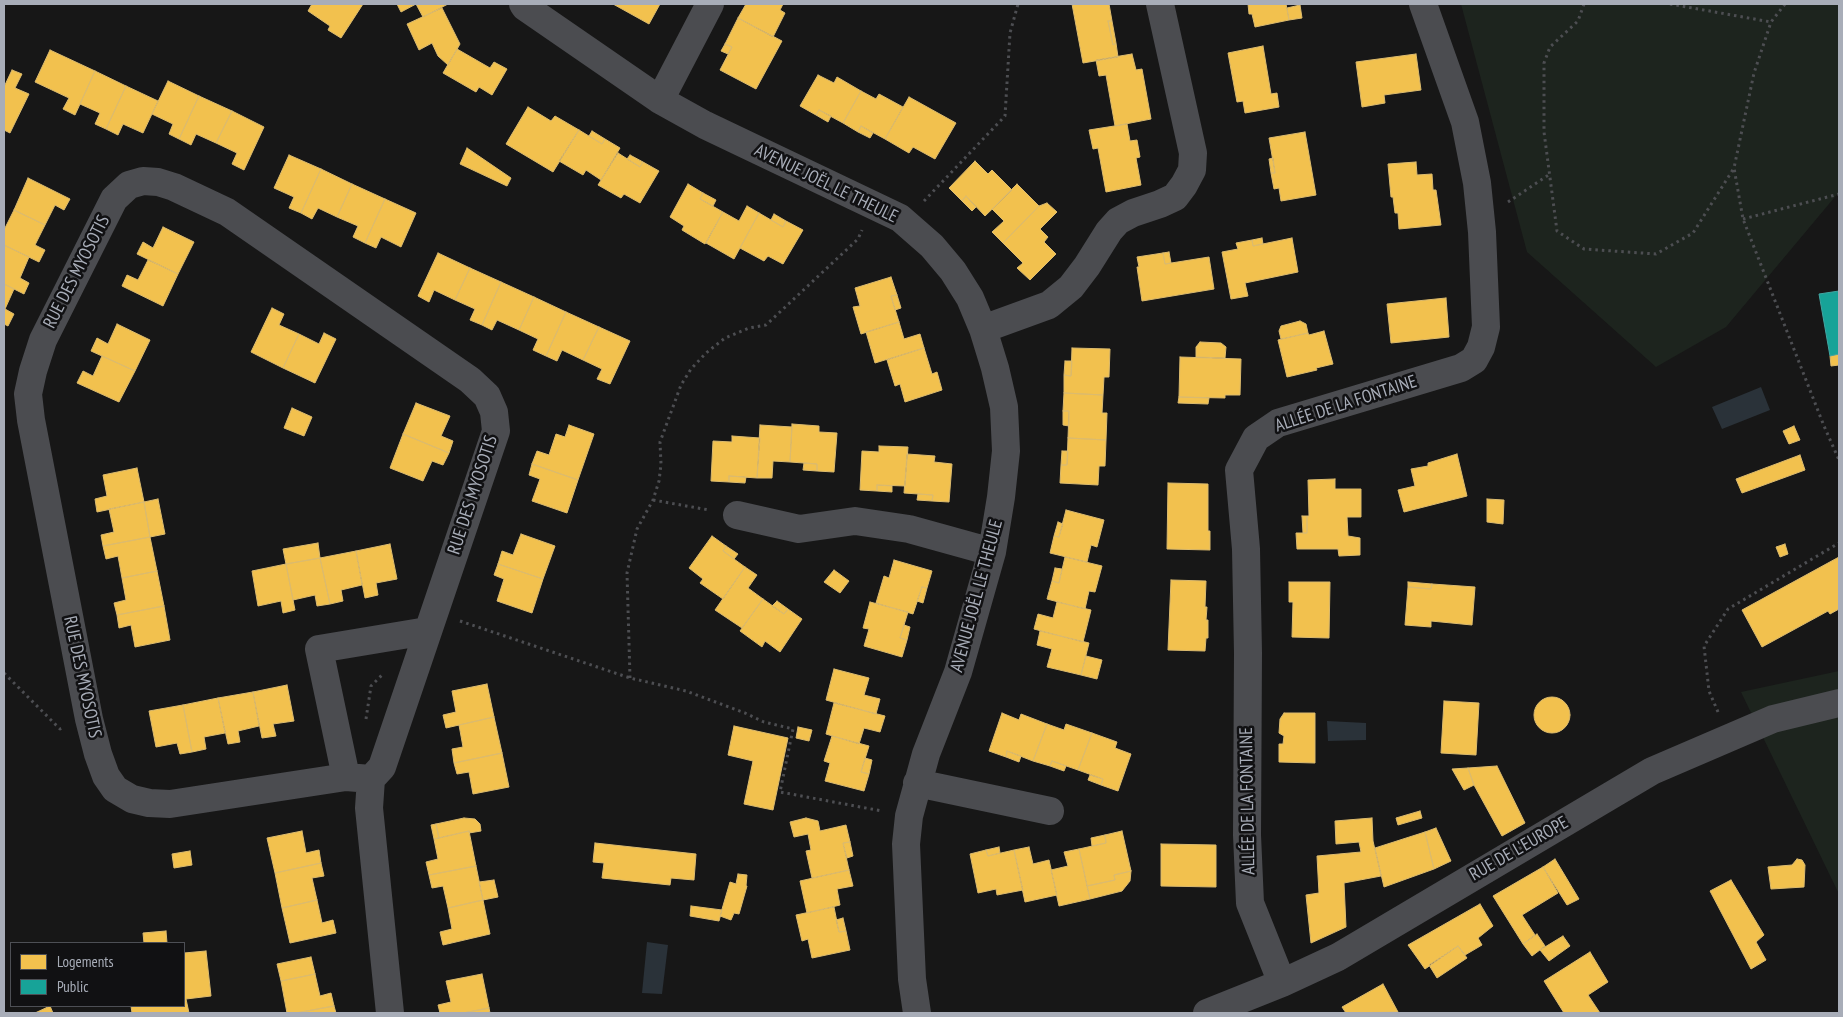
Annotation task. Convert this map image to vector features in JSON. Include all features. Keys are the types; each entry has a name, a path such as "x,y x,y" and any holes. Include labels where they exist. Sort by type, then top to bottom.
{"street":[{"path":"660,100 710,4"},
{"path":"982,329 1049,305 1071,287 1087,266 1108,231 1118,221 1133,213 1175,197 1184,185 1192,170 1193,153 1160,4"},
{"name":"ALLÉE DE LA FONTAINE","path":"1282,983 1250,902 1247,834 1248,653 1246,548 1239,470 1256,438 1278,423 1461,368 1474,360 1481,347 1486,327 1477,183 1464,122 1423,4"},
{"name":"AVENUE JOËL LE THEULE","path":"525,5 660,100 704,125 872,204 904,222 932,246 953,271 970,298 995,368 1004,407 1006,451 992,552 958,672 926,754 909,816 906,844 912,979 917,1013"},
{"name":"RUE DES MYOSOTIS","path":"143,181 158,182 174,187 227,212 470,380 487,396 494,412 496,431 430,621 382,767 358,778 170,804 149,803 132,799 115,789 106,776 89,719 31,420 28,394 43,340 114,199 129,185 143,181"},
{"path":"737,515 799,529 855,520 909,529 992,552"},
{"path":"390,1013 369,808 319,649 430,621"},
{"name":"RUE DE L'EUROPE","path":"1207,1013 1282,983 1338,957 1652,772 1773,719 1839,703"},
{"path":"917,783 1050,811"}],"path":[{"path":"904,222 961,160 1005,116 1010,33 1018,4"},
{"path":"1584,4 1578,21 1550,47 1544,63 1544,132 1557,231 1584,249 1656,254 1694,233 1734,168 1754,73 1771,22 1785,4"},
{"path":"1670,4 1771,22"},
{"path":"1734,168 1743,219 1839,460"},
{"path":"1480,220 1550,174"},
{"path":"1743,219 1839,194"},
{"path":"630,678 626,596 627,572 637,529 653,500 659,482 661,464 660,442 681,385 691,369 706,353 725,338 749,328 766,325 781,312 858,239 872,204"},
{"path":"653,500 737,515"},
{"path":"1709,691 1704,646 1728,609 1839,543"},
{"path":"430,621 454,619 630,678 686,691 764,722 793,729 780,792 909,816"},
{"path":"4,673 60,729 89,719"}],"shaded area":[{"path":"1461,4 1839,4 1839,192 1726,327 1656,367 1527,252"},
{"path":"1761,387 1770,410 1722,429 1712,407"},
{"path":"1839,671 1839,894 1741,692"},
{"path":"1327,721 1366,723 1366,740 1328,741"},
{"path":"647,942 668,945 662,994 642,993"}],"building: Logements":[{"path":"312,4 363,4 341,38 328,30 330,26 308,11"},
{"path":"397,4 416,4 401,12"},
{"path":"416,4 448,4 423,17"},
{"path":"613,4 660,4 649,24"},
{"path":"746,4 783,4 780,10 785,13 773,37 738,18"},
{"path":"1072,4 1109,4 1112,21 1108,21 1113,45 1116,43 1118,57 1083,63"},
{"path":"1248,4 1286,4 1289,20 1255,27 1252,14 1249,14"},
{"path":"1300,5 1302,18 1289,20 1287,8"},
{"path":"442,8 460,44 448,65 438,56 432,43 419,50 407,24"},
{"path":"738,18 782,41 756,89 720,70 732,47 725,44"},
{"path":"1108,21 1112,21 1116,43 1113,45"},
{"path":"725,44 732,47 728,54 721,51"},
{"path":"1263,46 1271,94 1277,93 1279,107 1245,113 1243,101 1237,102 1228,53"},
{"path":"457,49 490,68 494,62 507,69 492,95 479,87 476,92 443,73"},
{"path":"50,50 95,71 75,115 63,109 69,98 35,82"},
{"path":"1132,54 1136,70 1142,69 1151,119 1115,126 1106,75 1099,76 1096,60"},
{"path":"1416,54 1421,90 1384,95 1385,103 1362,107 1356,62"},
{"path":"12,70 22,74 15,88 29,94 10,133 4,130 4,87"},
{"path":"95,71 126,86 106,129 95,124 100,113 80,104"},
{"path":"818,75 834,83 837,77 861,91 843,123 819,110 816,115 800,106"},
{"path":"168,81 199,96 179,139 169,134 173,124 152,114"},
{"path":"126,86 158,101 143,133 123,124 118,135 106,129"},
{"path":"861,91 876,99 879,94 903,107 885,139 861,126 858,132 843,123"},
{"path":"199,96 232,111 216,143 196,134 191,145 179,139"},
{"path":"909,97 956,123 935,159 913,147 909,153 885,139"},
{"path":"528,107 551,121 555,116 579,130 553,172 506,144"},
{"path":"819,110 831,116 828,122 816,115"},
{"path":"232,111 264,127 244,170 232,164 237,153 216,143"},
{"path":"1127,124 1130,141 1137,140 1140,157 1136,158 1141,185 1106,192 1098,148 1093,149 1089,130"},
{"path":"861,126 873,133 870,138 858,132"},
{"path":"579,130 602,144 605,139 620,148 601,180 586,170 583,175 559,161"},
{"path":"592,131 605,139 602,144 589,136"},
{"path":"1305,132 1316,195 1281,201 1279,188 1274,189 1271,173 1275,173 1269,138"},
{"path":"467,148 511,178 507,186 460,164"},
{"path":"618,153 640,167 643,162 659,171 640,203 624,194 621,198 598,185"},
{"path":"289,155 321,169 301,213 289,208 294,197 274,188"},
{"path":"630,155 643,162 640,167 627,159"},
{"path":"1273,158 1275,173 1271,173 1269,159"},
{"path":"975,161 988,174 992,170 1012,190 985,216 966,196 962,201 949,188"},
{"path":"1416,162 1417,175 1432,174 1433,190 1436,190 1441,225 1399,229 1398,213 1395,213 1393,197 1391,197 1388,164"},
{"path":"321,169 352,184 337,217 318,208 312,219 301,213"},
{"path":"28,178 70,199 64,210 55,205 45,225 14,210"},
{"path":"352,184 385,199 365,243 353,237 358,226 337,217"},
{"path":"688,184 703,193 700,199 723,212 705,244 682,230 684,226 670,217"},
{"path":"1017,184 1039,206 1003,243 992,232 1004,221 992,209"},
{"path":"703,193 716,200 713,206 700,199"},
{"path":"966,196 976,207 972,211 962,201"},
{"path":"385,199 416,213 401,247 381,237 376,248 365,243"},
{"path":"1047,203 1057,212 1040,229 1048,237 1044,242 1056,254 1030,280 1017,268 1023,263 1003,243 1039,206"},
{"path":"747,206 759,213 734,259 706,243 723,212 739,221"},
{"path":"14,210 45,225 35,245 45,250 39,262 4,245 4,230"},
{"path":"759,213 783,227 786,221 803,230 783,264 768,256 764,261 740,248"},
{"path":"774,214 786,221 783,227 771,220"},
{"path":"163,227 194,242 178,274 137,254 143,242 153,248"},
{"path":"1262,238 1263,244 1253,246 1252,240"},
{"path":"1292,238 1298,272 1245,283 1248,296 1231,299 1222,252 1238,249 1236,243 1252,240 1253,246"},
{"path":"4,245 29,257 20,278 29,283 24,294 4,284"},
{"path":"1169,252 1171,263 1165,264 1163,253"},
{"path":"438,253 470,268 455,300 434,290 429,302 418,296"},
{"path":"1163,253 1165,264 1209,257 1214,289 1142,301 1137,257"},
{"path":"148,260 178,274 163,306 122,286 127,275 138,280"},
{"path":"470,268 501,282 482,325 470,320 475,309 455,300"},
{"path":"891,277 897,295 891,296 899,322 861,334 853,307 860,306 855,288"},
{"path":"501,282 534,297 519,330 497,320 492,330 482,325"},
{"path":"4,284 14,289 5,309 14,314 8,326 4,324"},
{"path":"897,295 901,308 895,310 891,296"},
{"path":"534,297 566,312 546,356 533,350 538,339 519,330"},
{"path":"1446,298 1449,337 1391,343 1387,304"},
{"path":"272,308 284,314 279,325 299,334 283,368 251,352"},
{"path":"566,312 599,327 583,360 562,350 557,361 546,356"},
{"path":"1300,321 1306,324 1308,333 1281,339 1279,331 1281,326"},
{"path":"899,322 904,339 920,334 924,348 875,363 866,332"},
{"path":"117,324 150,340 135,371 91,351 97,338 108,344"},
{"path":"599,327 630,341 610,384 597,379 602,369 583,360"},
{"path":"1324,331 1333,364 1287,377 1278,340"},
{"path":"324,333 336,339 315,383 283,368 299,334 319,344"},
{"path":"1200,342 1221,343 1226,347 1225,358 1196,357 1196,347"},
{"path":"924,348 932,374 937,372 942,390 905,402 900,384 895,386 887,360"},
{"path":"1072,348 1110,349 1109,377 1104,377 1103,395 1064,393 1064,375 1071,376"},
{"path":"1839,354 1839,365 1831,366 1830,356"},
{"path":"102,356 135,371 119,402 77,383 83,371 93,376"},
{"path":"1180,357 1241,359 1240,395 1225,395 1225,398 1179,397"},
{"path":"1065,361 1072,361 1071,376 1064,375"},
{"path":"1064,393 1103,395 1102,413 1107,413 1106,440 1068,438 1069,411 1063,411"},
{"path":"1179,397 1209,398 1208,404 1178,403"},
{"path":"416,403 450,416 441,436 453,441 449,453 403,434"},
{"path":"292,408 312,417 304,436 284,428"},
{"path":"1063,411 1069,411 1069,426 1063,425"},
{"path":"792,424 819,426 819,432 837,433 834,472 817,471 817,464 790,462"},
{"path":"569,425 594,434 578,480 532,464 537,451 549,455 556,434 565,437"},
{"path":"760,425 792,427 790,462 773,461 772,478 757,478"},
{"path":"1794,426 1800,440 1789,444 1783,431"},
{"path":"403,434 449,453 443,465 432,461 423,481 390,468"},
{"path":"732,436 760,438 757,478 729,476 729,482 711,481 713,441 732,442"},
{"path":"1068,438 1106,440 1105,466 1099,466 1098,485 1060,483 1061,465 1067,465"},
{"path":"879,446 908,447 905,486 877,485 877,491 860,490 862,451 879,452"},
{"path":"1062,451 1068,451 1067,465 1061,465"},
{"path":"907,454 935,456 934,462 952,464 949,502 932,501 933,495 904,493"},
{"path":"1457,454 1467,496 1404,512 1398,490 1415,486 1411,469 1428,466 1428,463"},
{"path":"1800,455 1805,470 1742,493 1736,479"},
{"path":"804,463 817,464 817,471 803,470"},
{"path":"532,464 578,480 567,513 532,501 540,479 529,475"},
{"path":"137,468 144,502 97,512 95,499 107,496 103,475"},
{"path":"729,476 746,477 745,483 729,482"},
{"path":"1335,479 1335,489 1361,489 1361,517 1347,517 1348,536 1360,538 1360,555 1339,556 1338,549 1297,549 1296,533 1307,533 1307,516 1309,516 1308,480"},
{"path":"1168,483 1208,484 1210,550 1167,549"},
{"path":"877,485 892,486 892,492 877,491"},
{"path":"918,494 933,495 932,501 917,500"},
{"path":"158,499 165,534 150,537 144,502"},
{"path":"1487,499 1504,500 1503,524 1487,522"},
{"path":"144,502 150,537 103,546 101,535 114,532 109,509"},
{"path":"1066,510 1104,520 1097,547 1091,545 1087,562 1050,553 1054,536 1059,537"},
{"path":"1302,516 1307,516 1307,533 1303,533"},
{"path":"1058,522 1063,524 1059,537 1054,536"},
{"path":"521,534 555,546 543,579 498,564 502,551 513,555"},
{"path":"712,536 726,546 723,551 745,567 723,599 700,583 703,579 689,568"},
{"path":"150,537 157,571 122,578 118,556 106,559 103,546"},
{"path":"318,543 320,558 286,564 283,549"},
{"path":"390,544 397,579 376,583 378,595 365,598 356,551"},
{"path":"1785,544 1788,554 1780,557 1776,547"},
{"path":"726,546 738,554 734,559 723,551"},
{"path":"356,551 362,585 341,590 343,601 330,604 320,558"},
{"path":"1065,557 1102,566 1095,592 1089,591 1085,609 1047,599 1052,581 1059,583"},
{"path":"1839,557 1839,609 1830,614 1828,611 1762,647 1742,610"},
{"path":"320,558 330,604 317,606 315,595 293,600 286,564"},
{"path":"894,560 932,571 927,588 922,587 913,614 876,603 884,576 889,578"},
{"path":"286,564 295,610 283,613 281,601 258,606 252,571"},
{"path":"498,564 543,579 532,613 497,601 504,579 494,575"},
{"path":"745,567 757,575 748,588 763,599 742,628 715,610"},
{"path":"1055,568 1062,569 1059,583 1052,581"},
{"path":"834,570 849,581 840,593 824,582"},
{"path":"157,571 164,606 117,615 114,603 126,600 122,578"},
{"path":"1171,580 1206,581 1205,607 1207,607 1208,638 1206,638 1205,651 1168,650"},
{"path":"1289,582 1330,582 1329,638 1292,637 1293,602 1289,602"},
{"path":"1408,582 1432,584 1431,589 1408,587"},
{"path":"1432,584 1475,587 1472,625 1431,621 1431,627 1405,625 1408,587 1431,589"},
{"path":"922,587 927,588 923,603 917,601"},
{"path":"763,599 784,614 788,609 802,619 780,652 765,641 762,647 740,631"},
{"path":"777,601 788,609 784,614 772,606"},
{"path":"870,602 908,612 900,638 907,640 902,657 864,646 869,629 863,628"},
{"path":"1057,602 1091,610 1083,642 1034,629 1038,614 1053,618"},
{"path":"164,606 170,640 135,647 131,625 119,628 117,615"},
{"path":"904,625 910,627 907,640 900,638"},
{"path":"1040,631 1089,643 1081,675 1047,667 1052,649 1037,645"},
{"path":"1086,656 1102,660 1097,679 1081,675"},
{"path":"834,669 869,678 864,695 880,699 876,714 826,700"},
{"path":"487,684 494,717 446,728 443,715 456,712 452,691"},
{"path":"287,685 294,721 273,724 276,736 262,738 253,692"},
{"path":"253,692 259,726 238,731 240,742 228,744 218,698"},
{"path":"1552,697 1565,702 1570,715 1565,728 1552,733 1539,728 1534,715 1539,702"},
{"path":"218,698 225,733 204,737 206,749 192,752 183,705"},
{"path":"1444,701 1479,703 1476,755 1441,753"},
{"path":"834,703 885,716 880,732 864,728 859,744 826,734"},
{"path":"183,705 192,752 180,754 177,743 156,747 149,711"},
{"path":"1002,713 1019,720 1021,714 1047,724 1033,761 1007,751 1006,757 989,751"},
{"path":"1284,713 1315,713 1315,763 1279,762 1279,744 1283,744 1284,736 1279,733 1280,719"},
{"path":"494,717 502,753 454,763 452,749 463,747 459,725"},
{"path":"1047,724 1064,730 1066,724 1092,733 1078,770 1052,761 1050,766 1033,761"},
{"path":"734,726 788,738 773,810 744,804 753,761 728,755"},
{"path":"798,727 812,730 809,741 796,738"},
{"path":"1092,733 1117,742 1115,748 1131,754 1118,791 1101,785 1103,779 1078,770"},
{"path":"832,736 869,746 861,772 869,774 864,791 825,781 830,763 824,761"},
{"path":"1007,751 1021,756 1019,762 1006,757"},
{"path":"502,753 509,787 473,794 469,772 457,774 454,763"},
{"path":"865,758 872,760 869,774 861,772"},
{"path":"1052,761 1066,766 1064,771 1050,766"},
{"path":"1497,766 1525,823 1502,836 1474,785 1468,768"},
{"path":"1468,768 1474,785 1464,790 1452,769"},
{"path":"1090,775 1103,779 1101,785 1088,780"},
{"path":"1420,811 1422,818 1398,825 1396,818"},
{"path":"464,818 475,819 480,824 481,831 469,833 469,831 439,838 436,824"},
{"path":"806,818 818,821 820,831 846,825 850,842 843,843 849,870 812,878 806,851 811,850 808,834 794,837 790,822"},
{"path":"1372,818 1373,841 1381,876 1344,883 1346,927 1311,943 1306,895 1319,893 1317,856 1361,852 1359,842 1336,844 1335,821"},
{"path":"436,824 439,838 434,839 431,825"},
{"path":"1436,828 1451,861 1434,869 1425,832"},
{"path":"302,831 306,853 319,850 321,863 275,873 267,838"},
{"path":"469,831 476,866 429,875 426,862 438,859 434,839"},
{"path":"1122,831 1131,871 1114,875 1115,880 1087,886 1079,849 1106,843 1105,835"},
{"path":"1425,832 1434,869 1384,887 1375,848"},
{"path":"1105,835 1106,843 1092,846 1091,838"},
{"path":"850,842 853,856 847,858 843,843"},
{"path":"595,843 696,854 694,880 671,878 670,885 602,878 604,863 593,862"},
{"path":"1161,844 1216,845 1216,887 1161,886"},
{"path":"999,847 1000,853 988,856 986,850"},
{"path":"1029,847 1033,864 1049,860 1057,895 1025,902 1014,850"},
{"path":"1079,849 1090,899 1059,906 1051,870 1068,866 1064,852"},
{"path":"986,850 988,856 1014,850 1023,890 997,895 996,889 978,893 970,854"},
{"path":"190,851 192,865 174,868 172,854"},
{"path":"1555,859 1579,899 1567,905 1543,867"},
{"path":"1797,859 1802,860 1805,865 1804,887 1771,889 1768,867 1792,865"},
{"path":"321,863 324,876 312,878 317,900 282,908 275,873"},
{"path":"476,866 483,900 448,908 443,886 432,888 429,875"},
{"path":"1543,867 1558,893 1522,915 1535,935 1523,944 1493,896"},
{"path":"849,870 853,886 837,889 840,905 807,913 800,881"},
{"path":"1131,871 1130,881 1122,891 1090,899 1087,886 1115,880 1114,875"},
{"path":"738,874 747,875 747,886 739,914 734,913 731,920 720,916 730,882 736,884"},
{"path":"494,880 498,897 483,900 479,882"},
{"path":"1731,880 1764,935 1756,942 1766,960 1751,969 1710,891"},
{"path":"317,900 322,923 333,920 336,933 290,943 282,908"},
{"path":"483,900 490,934 443,945 440,932 452,929 448,908"},
{"path":"1480,904 1493,926 1478,938 1482,945 1465,955 1458,946 1425,969 1408,945"},
{"path":"691,906 722,910 719,921 690,916"},
{"path":"834,907 839,932 846,931 850,950 812,958 808,939 802,941 796,915"},
{"path":"843,918 846,931 839,932 836,920"},
{"path":"166,931 167,942 144,942 143,933"},
{"path":"1537,934 1545,946 1532,956 1523,944"},
{"path":"1563,936 1570,946 1549,961 1540,950"},
{"path":"1458,946 1467,958 1437,978 1429,965"},
{"path":"206,951 211,996 186,999 189,1013 132,1013 131,1007 185,1007 185,953"},
{"path":"1590,952 1608,982 1588,995 1600,1013 1564,1013 1544,981"},
{"path":"311,957 315,974 281,981 277,964"},
{"path":"315,974 320,996 331,993 334,1006 287,1013 281,981"},
{"path":"482,974 489,1008 463,1013 440,1013 438,1005 451,1002 446,981"},
{"path":"1383,984 1398,1012 1346,1013 1342,1007"},
{"path":"334,1006 336,1013 296,1013"},
{"path":"50,1007 53,1013 35,1013"},
{"path":"489,1008 490,1013 463,1013"}],"building: Public":[{"path":"1839,291 1839,354 1830,356 1819,294"}]}
